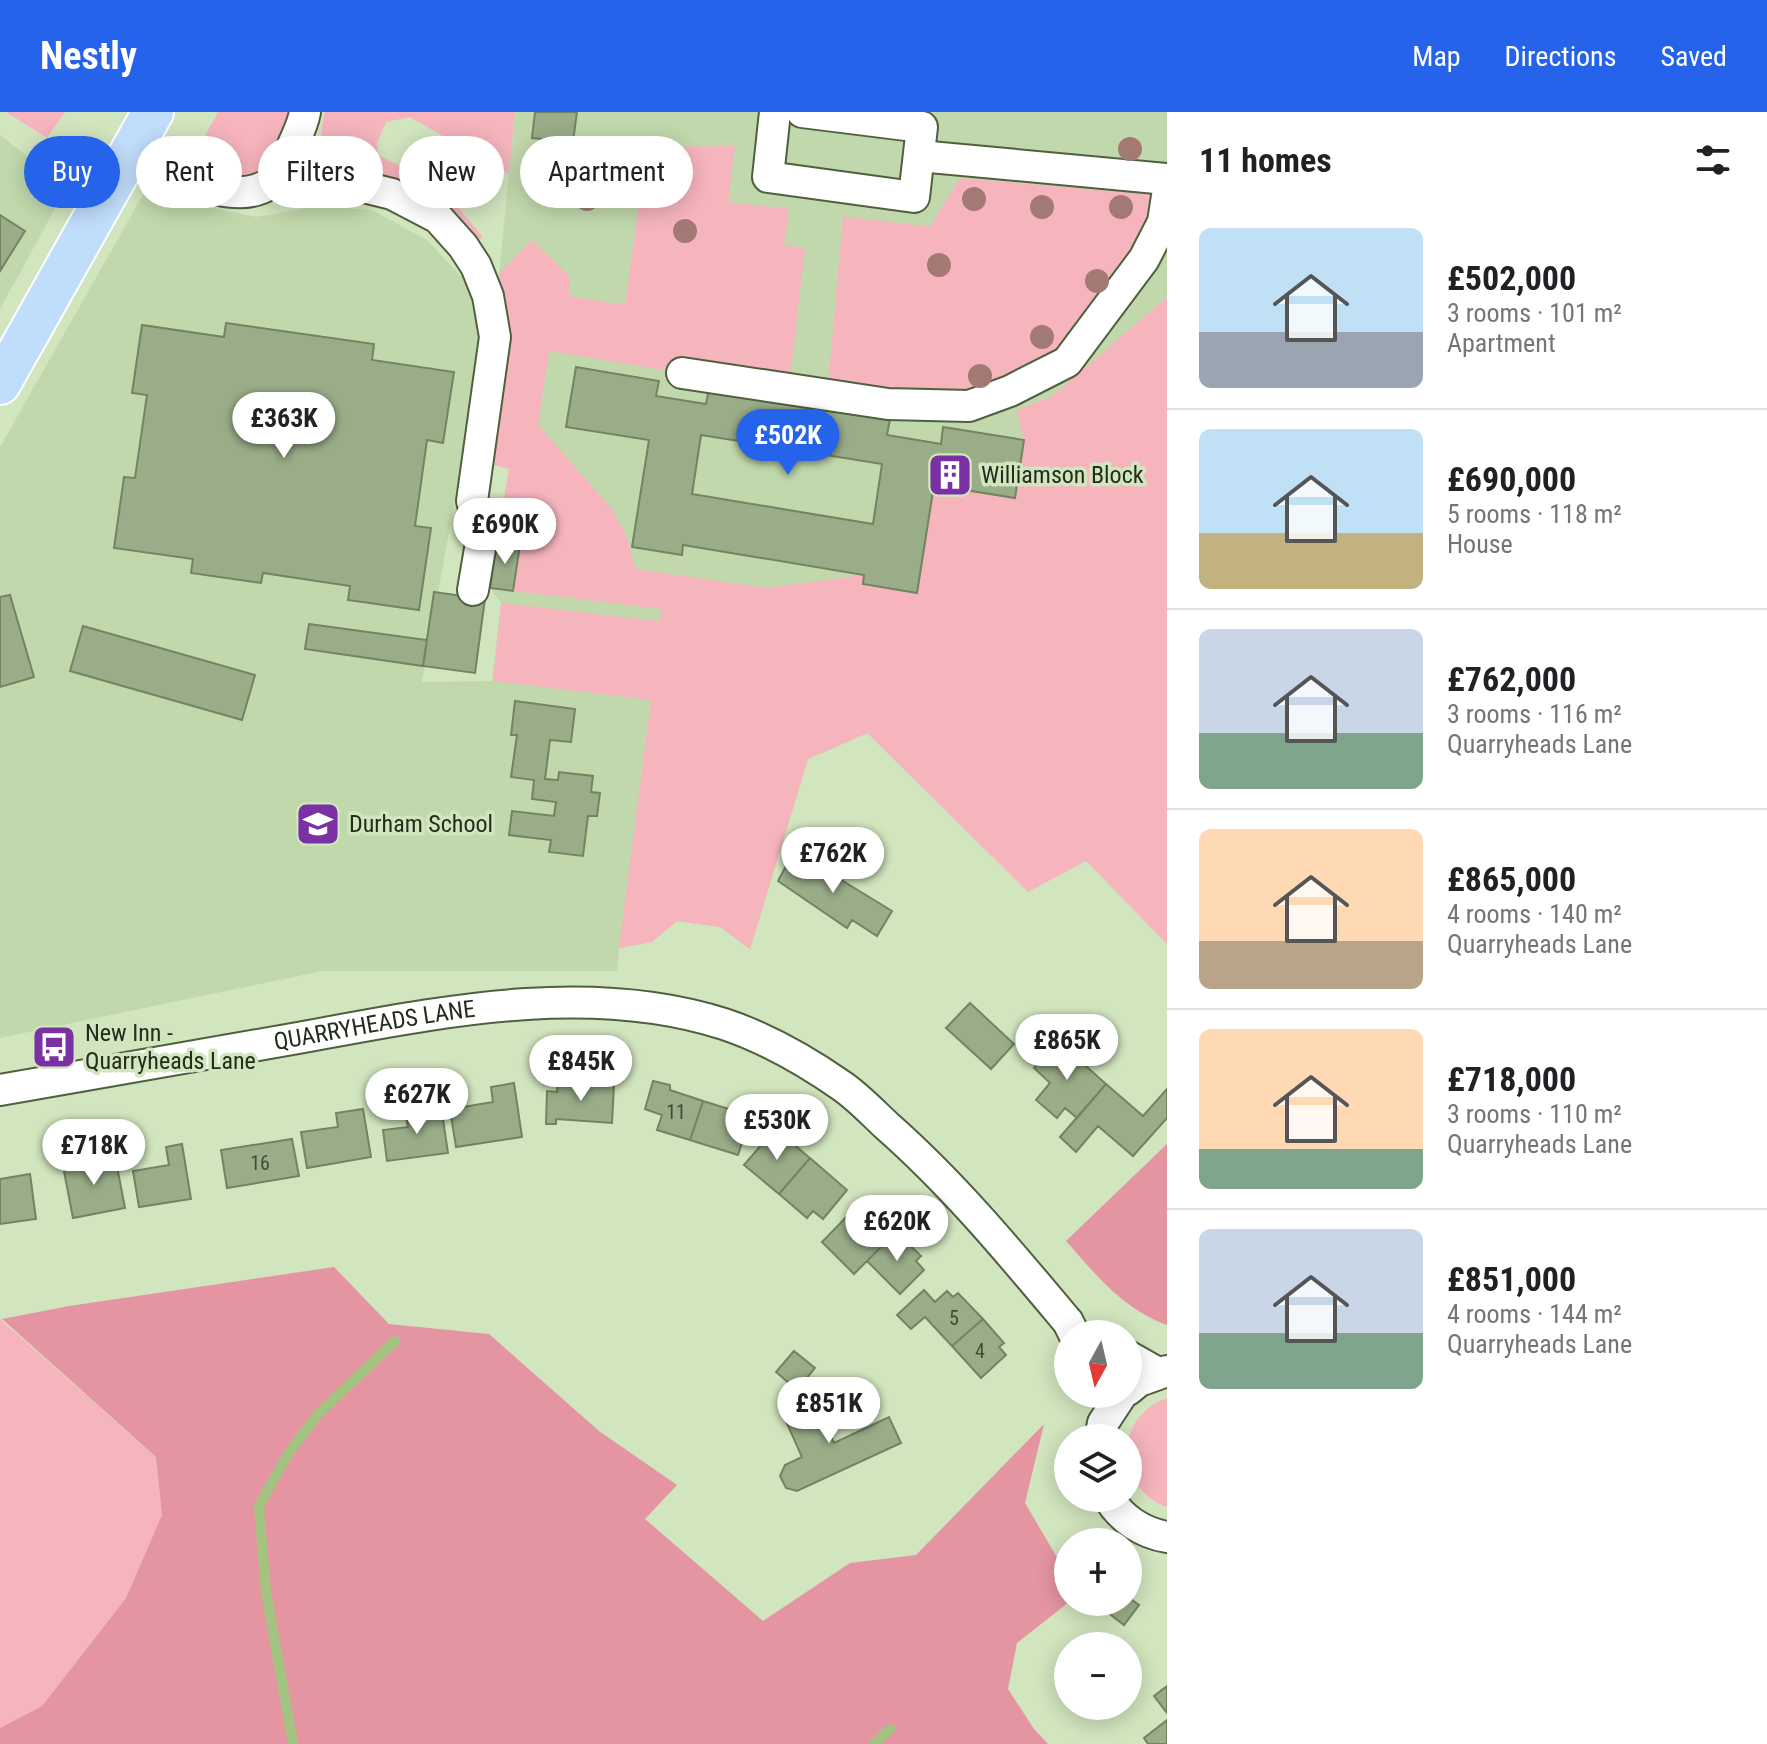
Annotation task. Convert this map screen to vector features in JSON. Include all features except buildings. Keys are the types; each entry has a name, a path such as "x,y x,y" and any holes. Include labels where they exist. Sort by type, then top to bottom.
{"main road":[{"path":"0,384 153,112"}],"street":[{"path":"296,136 305,112"},
{"path":"775,112 768,177 914,197 922,127 802,112"},
{"path":"130,151 191,182 224,192 258,188"},
{"path":"919,156 1167,179"},
{"path":"383,192 438,218 476,266 488,296 495,337 472,501 482,537 473,590"},
{"path":"682,373 888,404 969,406 997,396 1067,362 1144,259 1163,222 1167,196"},
{"name":"QUARRYHEADS LANE","path":"0,1090 409,1019 533,1003 633,1006 681,1014 724,1024 777,1046 844,1087 923,1157 1068,1320"},
{"path":"1142,1363 1162,1372"},
{"path":"1142,1385 1162,1372"},
{"path":"1120,1512 1143,1530 1167,1537"}],"shaded area":[{"path":"6,112 65,112 48,136"},
{"path":"218,112 305,112 296,136 258,136 258,179 242,185 242,136 205,136"},
{"path":"325,112 515,112 509,174 504,171 504,136 443,136 410,117 386,122 380,136 322,136"},
{"path":"515,112 1167,112 1167,475 868,733 808,759 750,949 720,927 677,921 652,942 619,948 617,971 322,971 0,1038 0,447 136,207 214,208 256,217 308,208 372,210 427,240 471,287 481,354 422,682 492,681 501,603 490,588 509,469 505,314 499,274"},
{"path":"0,135 24,154 24,208 55,208 0,309"},
{"path":"693,146 735,146 728,202 789,209 784,245 805,248 790,379 682,373 549,351 538,425 612,509 626,536 636,569 766,588 864,575 863,584 916,593 934,485 1015,497 1024,440 1016,410 1051,397 1167,297 1167,944 1086,861 1028,892 867,733 808,759 750,949 720,927 677,921 652,942 619,948 651,700 493,681 501,603 659,621 662,609 513,591 520,546 497,542 509,469 487,463 505,314 499,274 532,240 570,276 569,296 625,305 639,208 693,208"},
{"path":"383,158 399,166 399,183 383,180"},
{"path":"960,178 1167,196 1101,334 969,406 828,386 843,216 930,227"},
{"path":"445,208 459,208 483,237 478,241"},
{"path":"1167,1144 1167,1325 1124,1300 1066,1241"},
{"path":"334,1267 389,1324 489,1334 599,1431 677,1485 645,1519 763,1621 850,1563 916,1555 1044,1424 1025,1503 1054,1552 1054,1614 1017,1643 1008,1689 1034,1729 1048,1744 0,1744 0,1728 42,1706 126,1598 162,1515 156,1457 2,1319 69,1306"},
{"path":"0,1319 156,1457 162,1515 126,1598 42,1706 0,1728"},
{"path":"1167,1398 1167,1507 1142,1491 1142,1424 1135,1424 1153,1405"}],"waterway":[{"path":"293,1743 266,1592 259,1506 288,1454 318,1414 395,1341"},
{"path":"874,1744 890,1729"}],"place":[{"name":"Williamson Block","path":"950,475"},
{"name":"Durham School","path":"318,824"},
{"name":"New Inn - Quarryheads Lane","path":"54,1047"}]}
